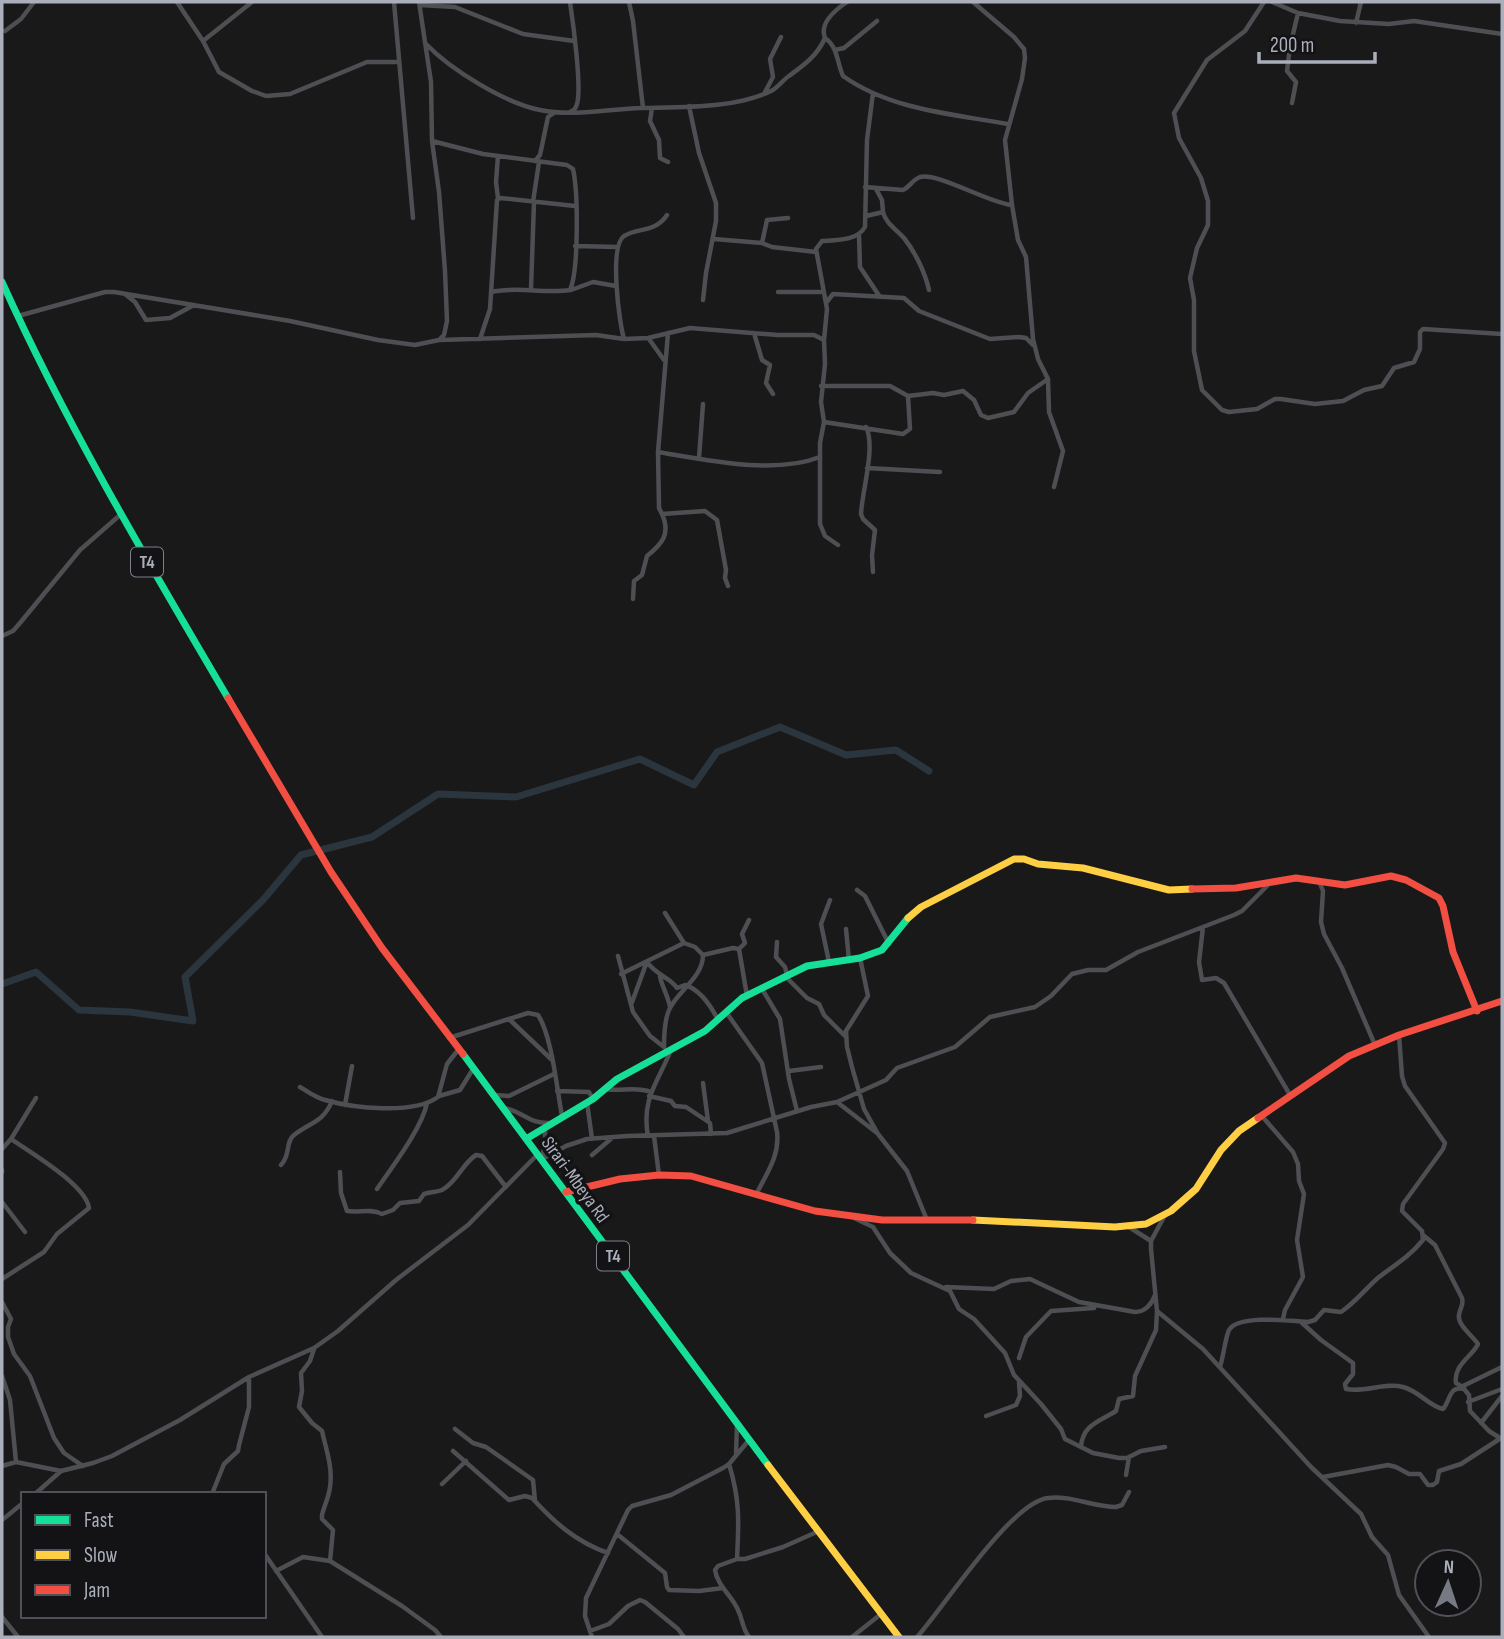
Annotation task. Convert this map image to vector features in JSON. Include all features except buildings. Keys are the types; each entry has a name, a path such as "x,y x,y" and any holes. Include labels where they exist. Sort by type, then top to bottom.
{"main road":[{"name":"T4","path":"2,282 120,515"},
{"name":"Sirari-Mbeya Rd","path":"120,515 331,872 382,948 898,1637"},
{"path":"526,1139 590,1101 617,1079 705,1031 747,996 807,966 860,958 882,950 889,944 900,925 921,907 1014,859 1041,864 1064,864 1169,890 1203,891 1269,884 1296,878 1345,885 1391,876 1406,880 1437,896 1443,906 1453,952 1477,1012"},
{"path":"566,1192 620,1179 659,1175 704,1178 815,1211 882,1220 1128,1226 1146,1224 1165,1214 1196,1189 1231,1138 1260,1114 1349,1056 1399,1035 1502,1002"}],"street":[{"path":"5,31 21,19 34,2"},
{"path":"177,2 203,41 219,72 266,96 290,94 368,62 398,62"},
{"path":"203,41 252,2"},
{"path":"394,2 413,218"},
{"path":"569,113 578,101 570,2"},
{"path":"629,2 643,108"},
{"path":"847,2 824,24 822,32 835,50 843,76 873,93 915,108 1008,124"},
{"path":"1264,2 1245,31 1207,60 1174,113 1179,138 1201,178 1208,201 1208,225 1197,248 1190,283 1194,300 1194,351 1202,390 1222,410 1229,412 1257,410 1275,399 1330,404 1349,399 1364,390 1382,386 1394,368 1414,362 1420,349 1420,332 1423,329 1502,334"},
{"path":"1272,2 1298,13 1356,23 1389,24 1414,21 1502,34"},
{"path":"1356,23 1361,2"},
{"path":"439,340 444,335 447,321 439,192 432,141 431,82 419,3 455,7 523,34 574,41"},
{"path":"977,4 1024,49 1022,79 1005,140 1018,240 1026,257 1034,346 1048,379 1049,412 1063,451 1054,487"},
{"path":"1292,103 1296,82 1288,74 1287,68 1298,13"},
{"path":"835,50 844,48 877,21"},
{"path":"765,92 773,77 769,62 781,37"},
{"path":"541,111 569,113 689,106 744,99 765,92 783,81 813,58 825,38"},
{"path":"426,43 445,61 479,84 541,111 548,117"},
{"path":"773,77 783,81"},
{"path":"838,545 825,536 820,524 820,457 824,422 821,386 825,364 826,303 816,252 822,241 859,235 865,228 867,140 873,93"},
{"path":"689,106 699,153 716,203 714,239 703,299"},
{"path":"652,108 650,121 659,140 660,158 668,162"},
{"path":"531,289 536,162 548,117 557,111"},
{"path":"432,141 498,156 567,165 573,169 575,246 570,290"},
{"path":"540,155 547,163"},
{"path":"480,339 490,309 498,198 495,182 498,156"},
{"path":"865,187 906,190 919,178 936,177 996,203 1012,205"},
{"path":"876,188 888,223 905,239 915,255 929,290"},
{"path":"498,198 575,206"},
{"path":"866,216 883,212"},
{"path":"624,339 616,286 618,247 625,236 662,223 667,215"},
{"path":"762,243 767,220 788,218"},
{"path":"859,235 860,267 880,297"},
{"path":"714,239 762,243 772,247 816,252"},
{"path":"575,246 618,247"},
{"path":"491,292 570,290 593,282 616,286"},
{"path":"18,316 105,292 194,304 415,345 439,340 596,335 624,339 648,338 685,328 814,335 824,340"},
{"path":"778,292 822,292"},
{"path":"124,293 135,302 146,320 170,318 194,304"},
{"path":"826,303 833,294 904,298 919,311 990,339 1026,338 1034,346"},
{"path":"814,335 825,327"},
{"path":"633,598 634,581 642,575 647,556 657,550 666,537 666,523 659,508 658,452 668,333"},
{"path":"754,333 762,360 771,365 766,383 773,394"},
{"path":"648,338 666,362"},
{"path":"821,386 890,386 908,396 933,393 944,395 963,391 974,400 981,415 988,418 1014,412 1028,393 1048,379"},
{"path":"824,422 898,434 907,432 908,396"},
{"path":"699,458 703,404"},
{"path":"866,427 869,433 867,468 861,514 875,530 873,572"},
{"path":"658,452 742,464 776,465 820,457"},
{"path":"867,468 940,472"},
{"path":"662,514 705,511 718,520 728,586"},
{"path":"2,636 13,631 80,550 120,515"},
{"path":"1318,880 1323,895 1321,922 1324,934 1342,968 1375,1045"},
{"path":"2,1460 61,1471 112,1456 180,1420 249,1377 314,1348 468,1225 540,1157 592,1139 727,1133 797,1111 837,1102 886,1080 897,1068 955,1047 990,1017 1035,1007 1051,996 1072,974 1112,968 1123,959 1242,911 1269,884"},
{"path":"857,890 867,898 889,944"},
{"path":"830,900 821,924 830,962"},
{"path":"659,1175 646,1107 668,1049 664,1030 670,1008 698,972 703,960 703,955 695,947 684,943 665,913"},
{"path":"739,949 745,943 742,934 749,920"},
{"path":"1203,927 1199,962 1202,980 1216,978 1223,983 1290,1095"},
{"path":"846,929 849,960"},
{"path":"777,942 776,957 785,967 786,976 807,998 819,1004 824,1015 846,1036"},
{"path":"621,974 684,943"},
{"path":"703,955 739,949"},
{"path":"739,949 747,996"},
{"path":"618,956 631,1006 650,1036 668,1049"},
{"path":"860,958 869,996 848,1026 846,1036 859,1093 864,1109 878,1134 909,1175 927,1220"},
{"path":"647,963 677,988 688,986"},
{"path":"631,1006 647,963"},
{"path":"660,975 670,1008"},
{"path":"688,986 707,1002 718,1020"},
{"path":"762,989 780,1019 797,1111"},
{"path":"726,1012 762,1063 778,1139 777,1152 756,1195"},
{"path":"449,1038 528,1013 538,1016 544,1024 548,1038 562,1116"},
{"path":"509,1018 551,1059"},
{"path":"1323,1478 1392,1465 1409,1474 1420,1474 1428,1485 1433,1485 1437,1482 1439,1471 1468,1461 1501,1438 1470,1411 1469,1392 1455,1382 1455,1376 1465,1359 1478,1344 1459,1321 1463,1300 1433,1242 1404,1214 1402,1204 1445,1143 1405,1086 1399,1035"},
{"path":"438,1097 447,1064 459,1049"},
{"path":"345,1105 352,1066"},
{"path":"789,1071 821,1067"},
{"path":"300,1087 320,1098 345,1105 384,1108 427,1103 460,1090 474,1069"},
{"path":"494,1095 509,1096 554,1074"},
{"path":"703,1083 711,1134"},
{"path":"604,1089 621,1091 640,1088 675,1105 686,1107 708,1121"},
{"path":"557,1091 589,1092 592,1139"},
{"path":"2,1149 36,1098"},
{"path":"281,1165 287,1159 293,1136 324,1116 332,1101"},
{"path":"698,1114 705,1101"},
{"path":"837,1102 878,1134"},
{"path":"377,1189 405,1149 426,1111 427,1103"},
{"path":"503,1108 516,1110 538,1124 548,1126 540,1157"},
{"path":"1260,1114 1298,1161 1299,1181 1304,1194 1297,1240 1303,1275 1283,1319"},
{"path":"592,1155 613,1138"},
{"path":"2,1279 44,1252 57,1234 89,1208 83,1194 54,1168 11,1139"},
{"path":"340,1172 343,1201 347,1211 352,1212 373,1209 382,1214 393,1210 400,1203 419,1201 424,1194 440,1191 448,1185 476,1155 482,1156 506,1187"},
{"path":"2,1202 25,1232"},
{"path":"1081,1447 1082,1438 1090,1426 1116,1411 1119,1399 1133,1396 1135,1376 1156,1331 1152,1241 1165,1214"},
{"path":"847,1215 873,1227 890,1253 911,1273 946,1287 994,1289 1011,1281 1030,1279 1079,1302 1139,1312 1151,1304 1155,1294"},
{"path":"1128,1226 1152,1241"},
{"path":"1220,1368 1230,1328 1261,1320 1315,1320 1324,1310 1339,1313 1344,1311 1377,1279 1414,1251 1423,1240 1423,1234"},
{"path":"946,1287 952,1293 959,1309 974,1319 1005,1353 1019,1382 1049,1413 1062,1431 1063,1438 1099,1455 1119,1458 1165,1447"},
{"path":"2,1302 11,1319 8,1338 14,1354 30,1376 54,1438 64,1453 84,1466"},
{"path":"1019,1358 1026,1337 1051,1311 1098,1307"},
{"path":"1157,1311 1198,1344 1323,1478 1365,1518 1372,1537 1388,1555 1399,1595 1429,1637"},
{"path":"1300,1321 1351,1361 1354,1371 1345,1384 1346,1389 1404,1387 1443,1409 1451,1392 1456,1388 1502,1369"},
{"path":"314,1348 310,1361 301,1373 299,1407 322,1431 325,1453 330,1461 330,1488 322,1515 322,1519 334,1530 330,1561"},
{"path":"2,1376 14,1421 13,1463"},
{"path":"213,1492 224,1464 238,1451 249,1407 249,1377"},
{"path":"986,1416 1016,1405 1020,1395 1019,1382"},
{"path":"1468,1402 1502,1389"},
{"path":"1481,1423 1502,1396"},
{"path":"736,1455 737,1422"},
{"path":"455,1429 533,1480 536,1502"},
{"path":"592,1637 584,1616 586,1598 632,1506 671,1495 729,1464 749,1440"},
{"path":"453,1451 509,1500 525,1496 536,1502 564,1530 595,1548 608,1552"},
{"path":"1126,1475 1130,1456"},
{"path":"442,1485 466,1461"},
{"path":"2,1466 13,1463"},
{"path":"729,1464 738,1492 740,1517 737,1559"},
{"path":"37,1492 61,1471"},
{"path":"917,1637 1002,1532 1033,1502 1050,1497 1067,1498 1117,1507 1122,1505 1129,1492"},
{"path":"2,1520 21,1505"},
{"path":"749,1637 743,1629 738,1609 714,1573 715,1570 718,1566 737,1559 783,1547 819,1530"},
{"path":"617,1534 665,1573 669,1590 699,1591 723,1588"},
{"path":"266,1556 322,1637"},
{"path":"276,1571 303,1557 330,1561 402,1606 442,1637"},
{"path":"590,1631 609,1624 628,1606 640,1600 678,1629 684,1637"},
{"path":"852,1637 881,1614"},
{"path":"2,1617 18,1637"}],"waterway":[{"path":"2,984 36,972 79,1010 130,1012 193,1021 185,977 263,900 301,855 372,837 438,794 516,797 640,759 694,785 717,752 780,727 846,755 896,750 929,771"}],"traffic: fast":[{"path":"2,282 81,441 138,545 228,698"},
{"path":"526,1139 593,1099 617,1079 705,1031 742,998 807,966 860,958 882,950 908,918"},
{"path":"463,1054 768,1465"}],"traffic: slow":[{"path":"908,918 921,907 1014,859 1083,868 1169,890 1192,889"},
{"path":"973,1220 1115,1227 1146,1224 1171,1211 1196,1189 1221,1150 1239,1131 1258,1118"},
{"path":"768,1465 899,1637"}],"traffic: jam":[{"path":"228,698 331,872 382,948 463,1054"},
{"path":"1192,889 1236,888 1296,878 1345,885 1391,876 1406,880 1439,898 1453,952 1477,1011"},
{"path":"1258,1118 1349,1056 1399,1035 1502,1001"},
{"path":"566,1192 620,1179 659,1175 691,1176 815,1211 882,1220 973,1220"}]}
